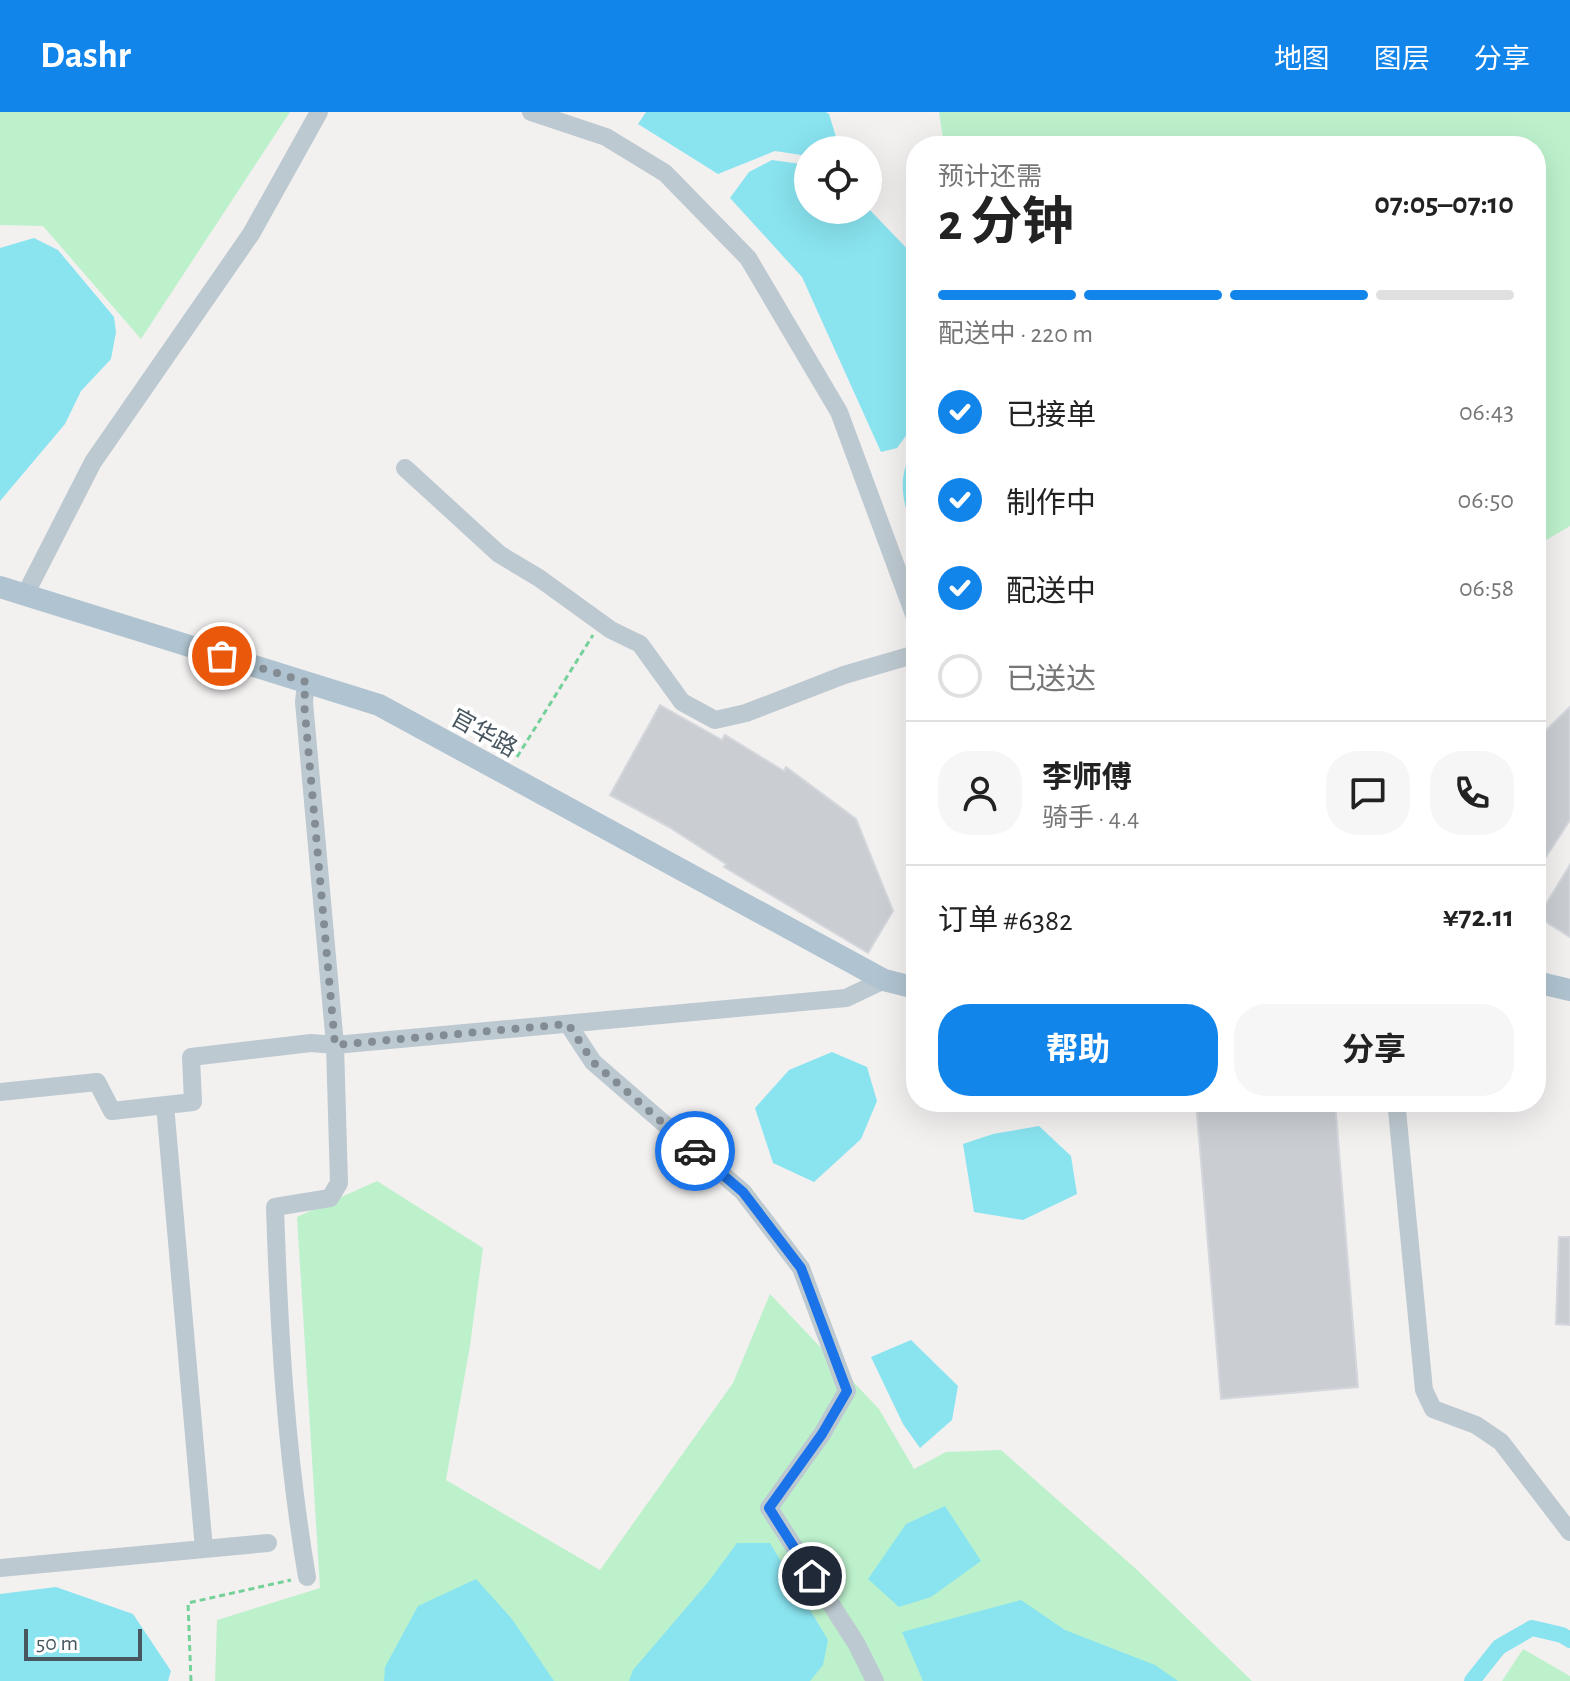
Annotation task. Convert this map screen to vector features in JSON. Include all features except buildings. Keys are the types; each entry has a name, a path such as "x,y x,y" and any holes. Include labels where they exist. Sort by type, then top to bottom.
{"main road":[{"name":"官华路","path":"0,587 379,705 884,980 906,986"},
{"path":"1546,984 1570,990"}],"street":[{"path":"25,595 93,462 251,234 319,112"},
{"path":"531,112 606,137 665,173 748,258 839,412 906,593"},
{"path":"405,468 499,554 539,578 601,623 640,644 682,702 715,720 746,713 844,675 906,657"},
{"path":"306,682 304,702 335,1045 339,1183 330,1198 275,1207 278,1326 288,1444 292,1489 307,1577"},
{"path":"0,1092 97,1082 112,1111 193,1102 191,1057 311,1043 335,1045 846,998 884,980"},
{"path":"568,1024 593,1062 743,1192 801,1268 847,1391 822,1434 769,1508 856,1643 875,1681"},
{"path":"165,1105 204,1549"},
{"path":"1397,1112 1424,1390 1433,1409 1476,1425 1501,1442 1570,1532"},
{"path":"0,1568 268,1543"}],"path":[{"path":"506,774 601,623"},
{"path":"191,1681 188,1603 307,1577"}],"green space":[{"path":"0,112 290,112 141,339 43,226 0,225"},
{"path":"939,112 1570,112 1570,526 1546,540 1546,136 943,136"},
{"path":"377,1181 483,1248 470,1346 446,1480 600,1570 733,1383 770,1294 879,1409 914,1469 946,1452 1001,1450 1135,1568 1252,1681 215,1681 217,1620 320,1588 297,1217"},
{"path":"1523,1649 1570,1676 1570,1681 1502,1681"}],"water":[{"path":"646,112 826,112 836,136 794,136 794,154 775,151 718,174 638,124"},
{"path":"772,160 794,163 794,224 882,223 906,248 906,436 897,448 881,452 802,277 730,198 749,172"},
{"path":"34,238 58,250 114,317 116,332 111,359 81,391 65,424 0,501 0,248"},
{"path":"906,466 906,509 903,494"},
{"path":"832,1052 867,1067 877,1101 861,1139 814,1182 773,1163 755,1108 789,1070"},
{"path":"1039,1126 1071,1156 1077,1194 1023,1220 974,1212 963,1144 993,1134"},
{"path":"911,1340 958,1386 952,1420 920,1448 903,1424 871,1357"},
{"path":"945,1506 981,1561 931,1597 899,1607 868,1579 906,1524"},
{"path":"737,1543 770,1543 828,1640 823,1665 810,1681 629,1681 633,1670 709,1581"},
{"path":"476,1579 512,1619 554,1681 384,1681 385,1667 418,1606"},
{"path":"56,1587 133,1614 171,1671 168,1681 0,1681 0,1594"},
{"path":"1021,1600 1065,1630 1155,1665 1178,1681 923,1681 902,1632"}],"waterway":[{"path":"1472,1681 1499,1647 1532,1628 1570,1640"}],"way so far":[{"path":"222,656 306,682 304,702 335,1045 568,1024 593,1062 695,1151"}],"route":[{"path":"695,1151 743,1192 801,1268 847,1391 822,1434 769,1508 812,1576"}]}
